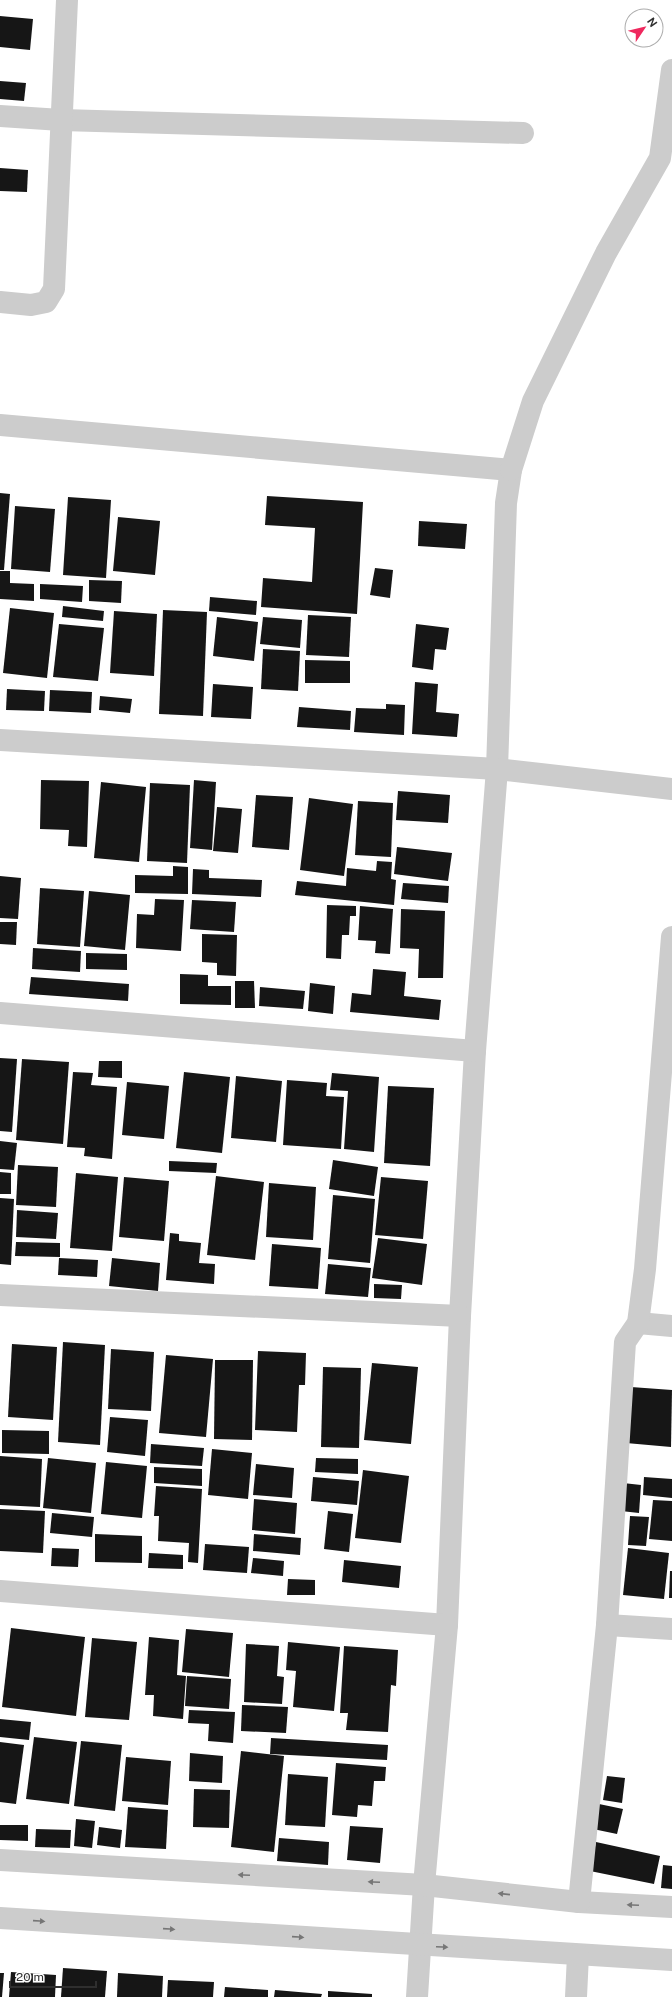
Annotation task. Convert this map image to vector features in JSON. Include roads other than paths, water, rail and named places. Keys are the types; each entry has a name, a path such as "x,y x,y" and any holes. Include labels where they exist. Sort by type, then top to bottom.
{"street":[{"path":"0,302 31,305 46,302 54,289 60,120 68,0"},
{"path":"417,1997 424,1885 447,1625 460,1316 475,1051 497,769 506,503 511,470 533,401 606,253 666,159 672,70"},
{"path":"0,116 60,120 523,133"},
{"path":"0,425 511,470"},
{"path":"0,740 497,769 672,789"},
{"path":"579,1902 607,1625 625,1342 638,1323 645,1269 672,937"},
{"path":"0,1013 475,1051"},
{"path":"0,1294 460,1316"},
{"path":"638,1323 672,1326"},
{"path":"0,1591 447,1625"},
{"path":"607,1625 672,1629"},
{"path":"0,1860 424,1885 579,1902 672,1907"},
{"path":"0,1918 672,1960"},
{"path":"576,1997 578,1955"}]}
